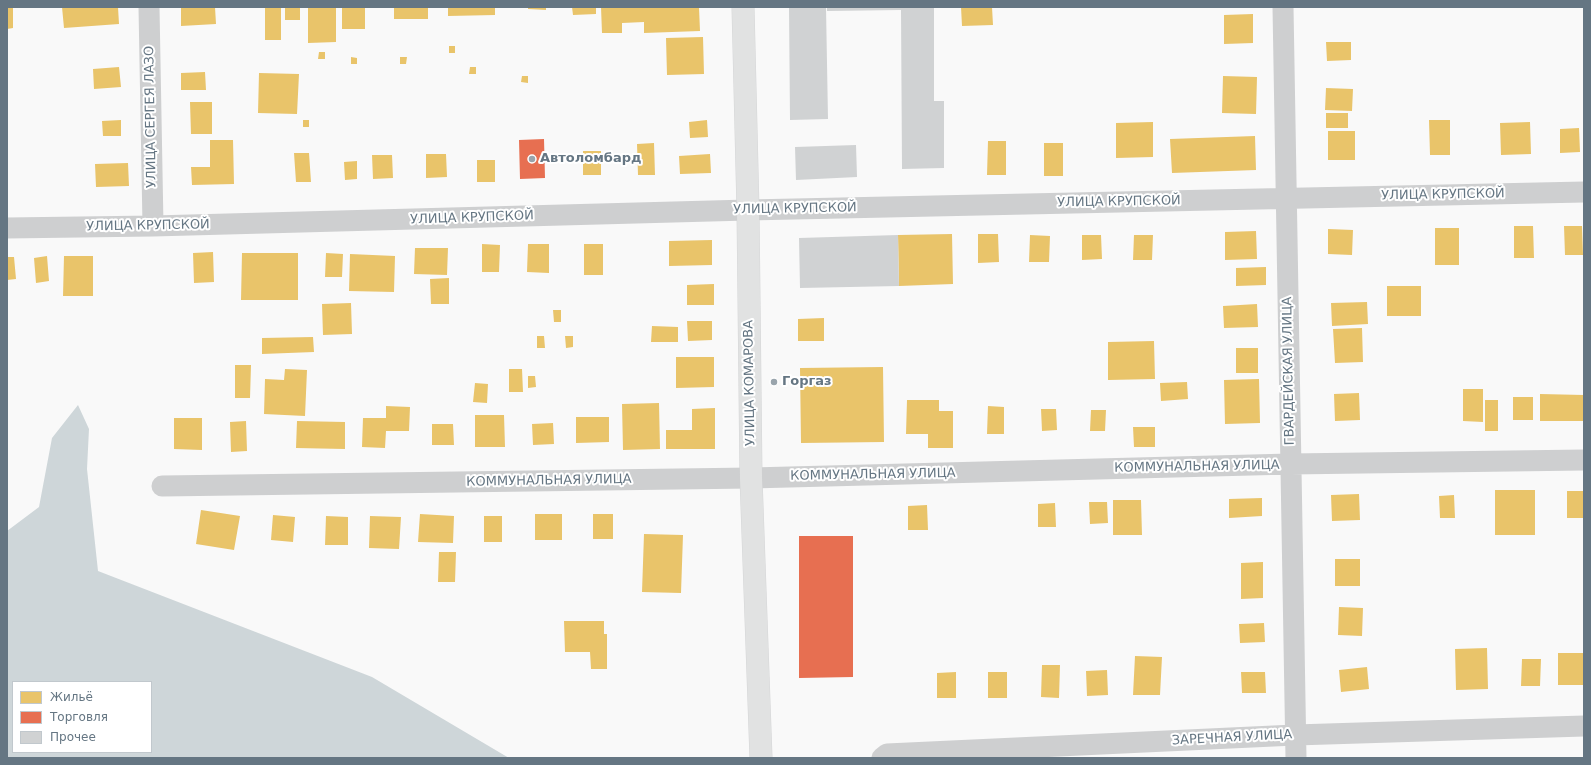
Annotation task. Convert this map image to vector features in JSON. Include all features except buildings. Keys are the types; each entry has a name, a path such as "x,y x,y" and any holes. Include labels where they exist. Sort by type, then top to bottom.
{"main road":[{"name":"УЛИЦА КОМАРОВА","path":"743,7 748,210 751,478 761,758"}],"street":[{"name":"УЛИЦА СЕРГЕЯ ЛАЗО","path":"150,7 153,226"},
{"name":"ГВАРДЕЙСКАЯ УЛИЦА","path":"1283,7 1296,758"},
{"name":"УЛИЦА КРУПСКОЙ","path":"7,228 153,226 748,210 1584,192"},
{"name":"КОММУНАЛЬНАЯ УЛИЦА","path":"162,486 751,478 1290,464 1584,460"},
{"name":"ЗАРЕЧНАЯ УЛИЦА","path":"882,758 887,754 1295,735 1584,726"}],"shaded area":[{"path":"78,405 89,429 87,469 98,571 372,677 509,758 7,758 7,531 39,507 52,438"}],"place":[{"name":"Автоломбард","path":"532,159"},
{"name":"Горгаз","path":"774,382"}]}
